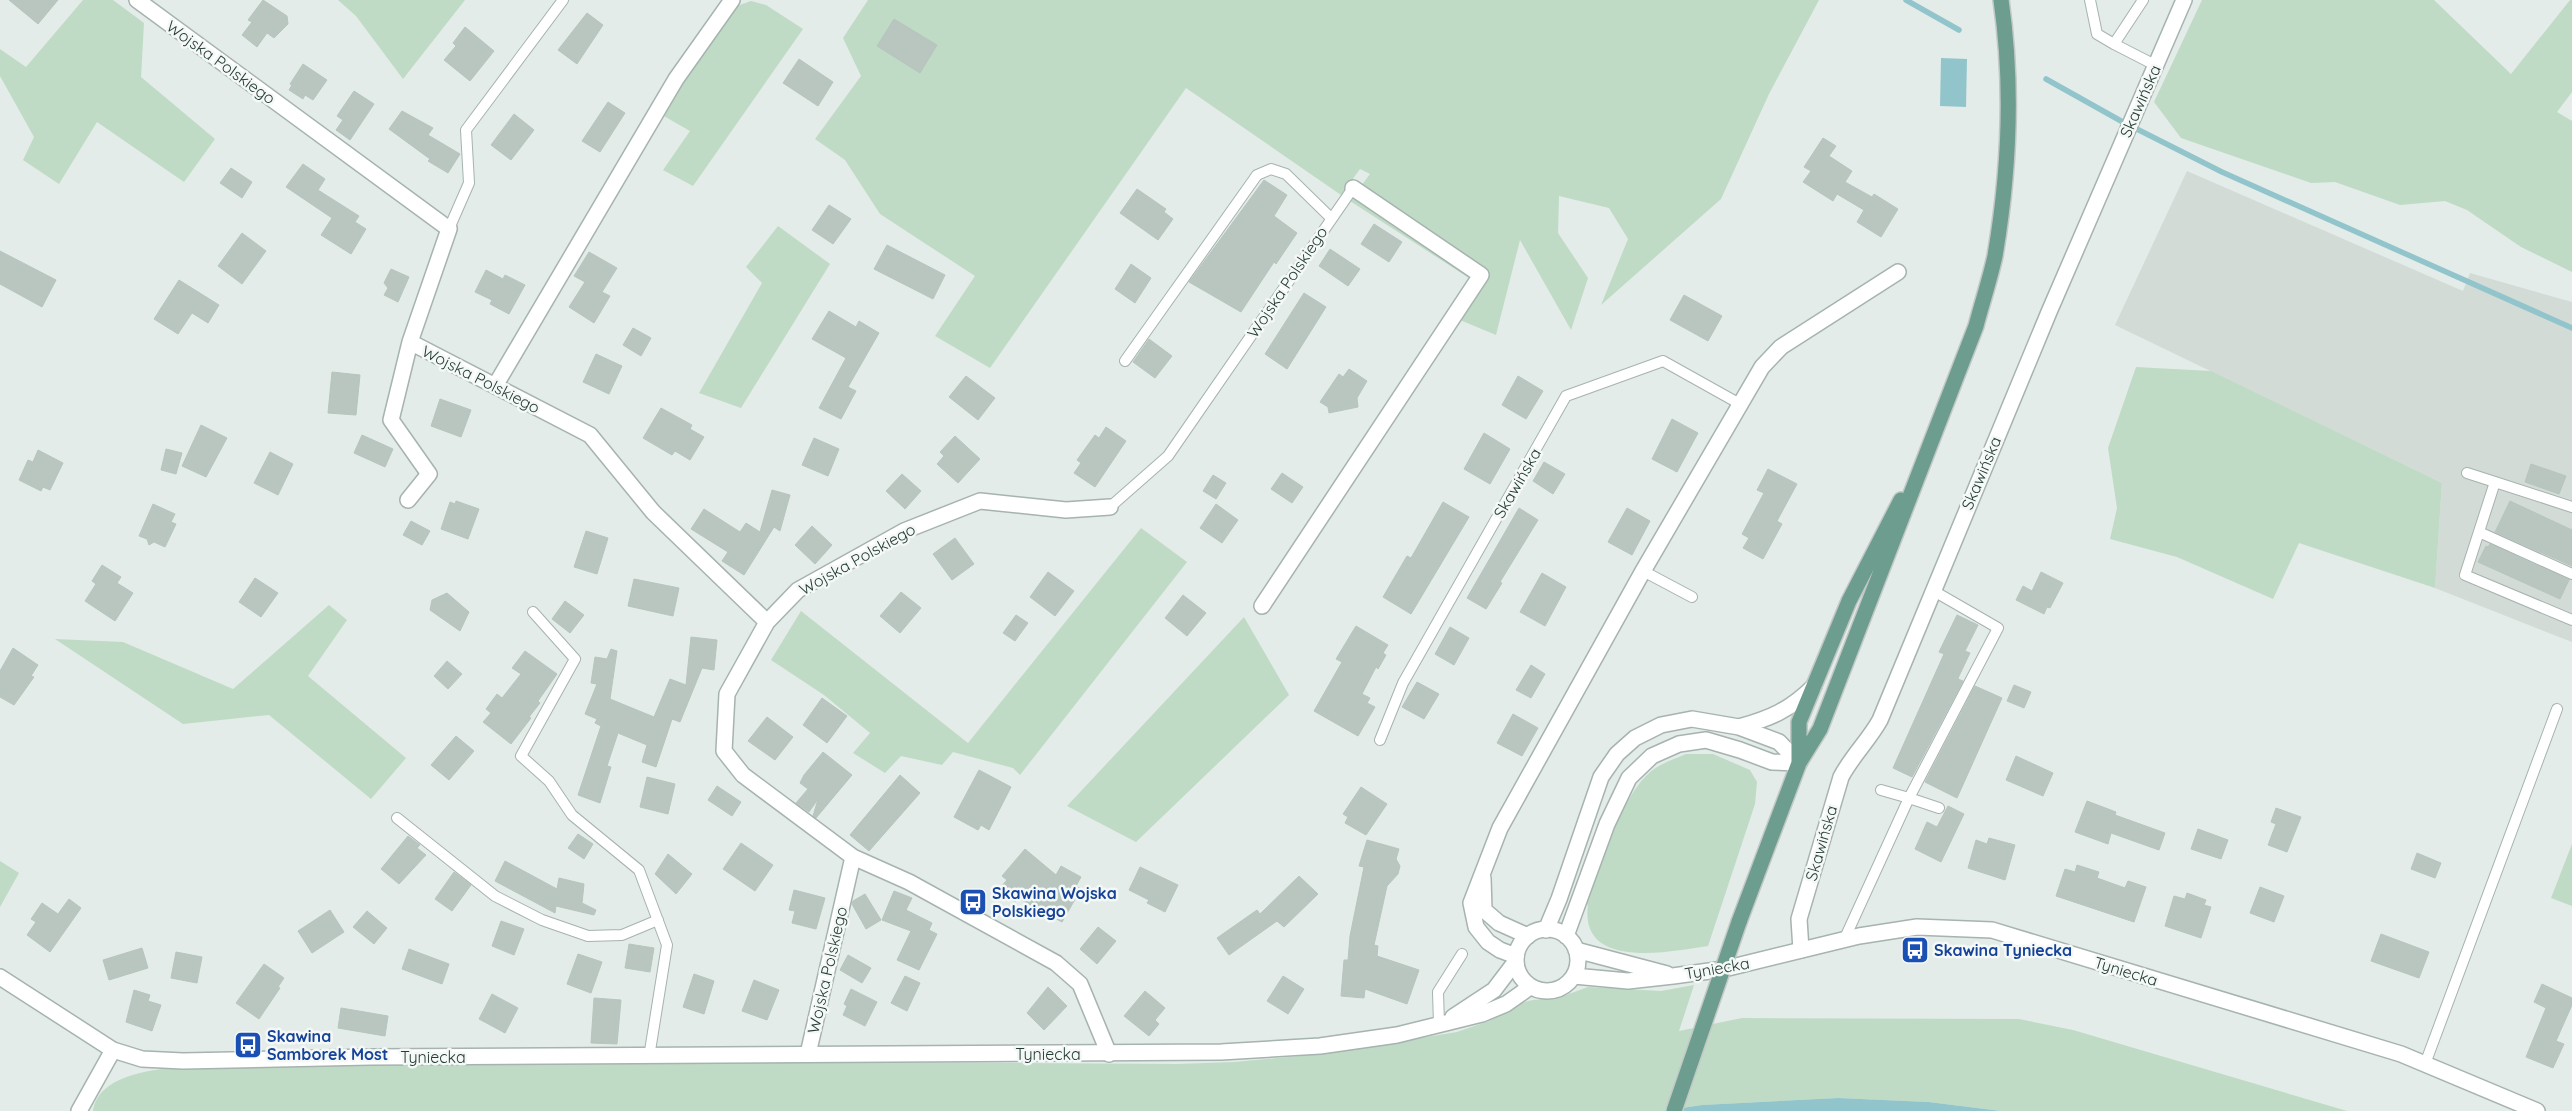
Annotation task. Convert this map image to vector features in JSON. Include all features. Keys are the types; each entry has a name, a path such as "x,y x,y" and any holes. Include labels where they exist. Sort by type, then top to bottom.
{"main road":[{"path":"1674,1111 1739,922 1799,763 1820,729 1901,522 1922,461 1976,326 1994,257 2004,190 2008,82 2006,31 2001,0"},
{"path":"1799,763 1799,722 1868,561 1922,461"}],"street":[{"name":"Wojska Polskiego","path":"137,0 449,229 410,342 391,420 430,474 408,500"},
{"path":"494,386 676,79 732,0"},
{"name":"Skawińska","path":"1801,950 1799,919 1841,777 1850,760 1872,734 1880,720 1932,590 2134,113 2184,0"},
{"name":"Wojska Polskiego","path":"1262,606 1481,275 1353,188"},
{"path":"1516,958 1488,942 1476,926 1471,903 1500,828 1643,571 1762,367 1781,347 1898,272"},
{"name":"Wojska Polskiego","path":"410,342 590,434 653,512 767,622"},
{"name":"Wojska Polskiego","path":"1109,1054 1080,984 1056,963 909,882 853,857 743,775 724,751 727,694 767,622 798,590 904,531 980,501 1066,510 1110,507"},
{"path":"1739,726 1768,718 1784,711 1797,703 1814,686"},
{"path":"1546,930 1560,899 1601,777 1617,754 1635,738 1661,725 1692,719 1739,726 1779,742 1799,763"},
{"path":"1566,936 1607,824 1629,778 1652,756 1679,744 1706,740 1772,762 1799,763"},
{"name":"Wojska Polskiego","path":"808,1054 853,857"},
{"path":"1482,873 1484,910 1499,923 1528,936"},
{"name":"Tyniecka","path":"1574,976 1628,981 1673,976 1724,968 1844,940 1917,927 1992,930 2401,1054 2536,1111"},
{"path":"1546,930 1560,932 1566,936 1576,950 1578,967 1574,976 1559,989 1540,991 1530,987 1520,975 1516,958 1521,944 1528,936 1546,930"},
{"name":"Tyniecka","path":"1576,950 1673,976"},
{"name":"Tyniecka","path":"1442,1024 1494,990 1516,958"},
{"name":"Tyniecka","path":"0,977 113,1050 142,1059 183,1061 380,1057 1221,1052 1320,1046 1397,1034 1482,1014 1506,1004 1530,987"},
{"path":"80,1111 113,1050"}],"lane":[{"name":"Wojska Polskiego","path":"448,231 468,183 466,130 563,0"},
{"path":"2090,0 2096,34 2155,65"},
{"path":"2114,44 2143,0"},
{"path":"1125,361 1257,175 1271,169 1286,174 1331,218"},
{"name":"Wojska Polskiego","path":"1110,507 1168,456 1353,188"},
{"name":"Skawińska","path":"1380,740 1404,683 1566,396 1663,361 1740,404"},
{"path":"2467,474 2572,507"},
{"path":"2495,482 2465,575 2571,618"},
{"path":"2479,532 2572,574"},
{"path":"1643,571 1692,597"},
{"path":"1844,940 1909,798 1998,628 1932,590"},
{"path":"533,612 575,659 521,756 549,781 572,815 639,870 667,945 649,1056"},
{"path":"2425,1064 2557,709"},
{"path":"1881,790 1939,808"},
{"path":"397,818 495,896 542,920 588,936 622,935 658,920"},
{"path":"1442,1024 1438,992 1462,954"}],"shaded area":[{"path":"2187,171 2463,291 2470,273 2572,302 2572,642 2435,588 2442,483 2115,325"}],"green space":[{"path":"83,0 113,0 144,23 141,77 215,139 184,182 97,122 59,184 23,160 34,137 0,76 0,49 26,67"},
{"path":"338,0 465,0 403,79 356,16"},
{"path":"868,0 1819,0 1769,94 1721,199 1601,305 1628,239 1609,208 1559,196 1558,233 1588,278 1571,330 1520,240 1496,335 1448,315 1469,278 1350,201 1370,174 1360,169 1341,195 1186,88 990,368 935,336 975,276 880,214 845,160 815,139 861,76 843,38"},
{"path":"2202,0 2434,0 2511,74 2570,0 2572,0 2572,92 2557,112 2572,121 2572,272 2521,247 2467,210 2445,201 2400,205 2335,182 2311,183 2181,138 2154,102"},
{"path":"751,1 766,5 803,29 693,186 663,170 690,131 662,115 683,81 737,6"},
{"path":"778,226 830,264 741,408 699,393 762,283 746,267"},
{"path":"2136,367 2211,371 2442,483 2435,588 2299,543 2273,599 2177,557 2110,539 2117,508 2108,448"},
{"path":"1141,528 1187,562 1020,775 1013,768 953,752 942,765 901,756 885,773 853,753 870,733 824,695 771,660 801,611 968,743"},
{"path":"329,605 347,620 308,676 406,758 371,799 269,715 183,724 55,639 123,642 233,689"},
{"path":"1244,617 1289,695 1136,842 1067,806"},
{"path":"1686,754 1713,754 1750,770 1757,782 1755,804 1708,946 1651,953 1630,952 1612,948 1597,940 1589,926 1588,905 1583,902 1619,817 1637,787 1654,769"},
{"path":"2572,844 2572,906 2551,898"},
{"path":"0,861 19,873 0,907"},
{"path":"1694,985 1679,1031 1742,1018 2019,1019 2073,1030 2347,1111 2001,1111 1929,1102 1838,1098 1702,1105 1662,1111 93,1111 98,1098 106,1088 118,1080 148,1071 191,1066 856,1062 1177,1064 1234,1062 1322,1054 1457,1032 1489,1021 1524,1002 1558,998 1588,987 1661,991"}],"water":[{"path":"1941,58 1967,59 1966,107 1940,106"},
{"path":"1838,1098 1929,1102 2001,1111 1662,1111 1702,1105"}],"building":[{"path":"9,0 58,0 38,24"},
{"path":"263,0 287,16 288,24 274,38 267,33 257,47 242,35 252,22 248,20"},
{"path":"587,13 603,25 577,64 558,50"},
{"path":"894,19 937,45 920,73 877,46"},
{"path":"465,27 494,51 470,81 444,60 456,46 453,43"},
{"path":"799,59 833,82 818,106 783,83"},
{"path":"303,64 327,80 313,100 305,95 303,99 289,90 292,85 290,84"},
{"path":"354,91 374,104 350,140 336,130 343,120 337,116"},
{"path":"608,102 625,113 600,152 582,141"},
{"path":"402,111 433,128 428,135 460,154 448,173 428,161 430,159 389,129"},
{"path":"514,114 534,130 511,160 491,145"},
{"path":"1823,138 1836,146 1829,156 1852,171 1845,182 1872,197 1874,194 1898,209 1881,237 1857,222 1864,210 1837,194 1833,201 1803,182 1811,171 1804,167"},
{"path":"303,164 325,179 318,190 359,216 355,222 366,229 351,254 321,235 332,218 286,187"},
{"path":"231,168 252,182 242,198 220,183"},
{"path":"1264,180 1287,195 1274,216 1297,233 1276,264 1274,262 1241,312 1189,282"},
{"path":"1137,189 1166,209 1164,212 1173,219 1158,240 1120,213"},
{"path":"829,205 851,219 833,244 812,230"},
{"path":"1374,224 1402,242 1389,262 1361,244"},
{"path":"242,233 266,251 242,284 218,266"},
{"path":"887,245 945,275 933,299 874,269"},
{"path":"1330,249 1360,269 1348,286 1319,266"},
{"path":"0,251 56,280 42,307 0,284"},
{"path":"589,252 617,268 602,292 610,296 594,323 569,307 585,282 574,276"},
{"path":"1131,264 1151,278 1135,303 1115,289"},
{"path":"391,269 409,277 398,302 384,295 388,288 384,283"},
{"path":"486,270 503,279 505,275 525,285 509,314 490,304 492,300 475,292"},
{"path":"179,280 219,305 208,323 192,313 178,334 154,319"},
{"path":"1304,293 1326,307 1287,369 1265,354"},
{"path":"1684,295 1722,316 1708,341 1670,320"},
{"path":"829,311 856,327 859,321 879,333 848,387 856,391 841,419 819,408 846,358 812,339"},
{"path":"633,328 651,338 641,356 623,345"},
{"path":"1149,339 1172,356 1155,378 1133,362"},
{"path":"596,354 622,366 609,394 583,382"},
{"path":"1349,369 1367,381 1357,398 1358,407 1329,413 1328,407 1320,402 1339,374 1343,377"},
{"path":"332,372 360,375 356,415 328,413"},
{"path":"966,376 995,398 978,420 949,397"},
{"path":"1518,376 1543,391 1526,419 1502,405"},
{"path":"440,399 471,410 461,437 431,426"},
{"path":"661,408 692,425 690,429 704,437 690,460 675,451 672,455 643,438"},
{"path":"1672,419 1698,433 1677,472 1652,459"},
{"path":"201,425 227,438 206,477 182,466"},
{"path":"1106,427 1126,441 1095,487 1074,473 1081,463 1077,460 1095,435 1099,438"},
{"path":"1484,433 1510,449 1490,484 1464,469"},
{"path":"362,435 393,449 385,467 354,453"},
{"path":"955,436 980,459 958,483 937,464 944,456 940,452"},
{"path":"814,438 839,449 828,476 802,465"},
{"path":"166,449 182,453 176,474 161,470"},
{"path":"38,450 63,463 50,490 43,487 41,491 19,480 28,460 33,462"},
{"path":"270,452 293,464 278,495 254,483"},
{"path":"1544,462 1565,474 1553,494 1533,481"},
{"path":"2531,464 2566,476 2559,494 2525,482"},
{"path":"1768,469 1797,484 1777,521 1782,524 1763,559 1743,548 1749,538 1742,534 1764,493 1757,490"},
{"path":"1282,473 1303,487 1292,503 1271,489"},
{"path":"902,474 921,491 905,509 886,491"},
{"path":"1213,475 1226,483 1216,499 1203,491"},
{"path":"772,490 790,495 780,531 774,527 744,575 722,561 728,552 691,529 704,509 740,532 746,523 760,532"},
{"path":"456,501 479,509 468,539 441,529 450,502 455,504"},
{"path":"2510,501 2572,530 2572,566 2495,532"},
{"path":"1443,502 1469,517 1411,614 1383,597 1407,556 1411,558"},
{"path":"153,504 175,514 171,522 176,524 165,547 154,542 149,545 147,539 139,536"},
{"path":"1216,504 1238,520 1222,543 1200,528"},
{"path":"1519,508 1538,520 1500,582 1502,583 1486,609 1467,598"},
{"path":"1627,508 1650,521 1632,555 1608,542"},
{"path":"411,521 430,531 422,545 403,535"},
{"path":"812,526 832,545 815,564 795,545"},
{"path":"586,531 608,538 597,574 574,567"},
{"path":"955,538 974,564 952,580 933,554"},
{"path":"2490,544 2569,580 2560,599 2478,562 2486,546 2488,547"},
{"path":"102,565 121,577 117,583 133,593 115,621 85,601 96,584 92,581"},
{"path":"1048,572 1074,591 1055,616 1030,597"},
{"path":"2041,572 2063,583 2050,608 2047,607 2044,614 2016,600 2023,586 2032,591"},
{"path":"1542,573 1566,587 1545,626 1520,612"},
{"path":"255,578 278,593 261,617 239,602"},
{"path":"634,579 679,588 673,616 628,606"},
{"path":"901,592 921,608 900,633 880,616"},
{"path":"447,593 469,612 460,631 430,610 432,600"},
{"path":"1183,595 1206,613 1187,636 1165,618"},
{"path":"565,601 584,615 570,633 552,619"},
{"path":"1016,615 1028,623 1015,641 1003,633"},
{"path":"1957,615 1978,625 1965,651 1970,653 1958,679 1963,681 1912,777 1893,768 1944,654 1939,652"},
{"path":"1356,626 1388,645 1383,653 1386,655 1378,669 1376,667 1362,694 1370,698 1367,703 1375,707 1358,736 1314,711 1342,662 1336,659"},
{"path":"1450,627 1469,638 1454,665 1435,654"},
{"path":"691,637 717,640 714,670 702,668 680,722 672,719 656,767 642,762 647,745 618,733 607,766 611,767 600,803 578,795 601,726 595,723 597,719 585,714 597,684 591,683 595,657 607,659 611,649 617,651 610,699 654,717 670,679 686,685"},
{"path":"13,648 38,665 31,676 34,677 14,705 0,697 0,671"},
{"path":"525,651 557,674 538,701 540,703 529,717 531,718 511,744 483,722 491,713 486,709 497,694 502,698 521,674 512,668"},
{"path":"447,661 462,674 448,689 434,676"},
{"path":"1531,665 1545,674 1531,698 1516,690"},
{"path":"1417,682 1439,694 1424,719 1402,707"},
{"path":"2014,685 2031,692 2024,708 2007,701"},
{"path":"1975,686 2002,698 1957,798 1925,782"},
{"path":"822,698 847,716 827,743 803,725"},
{"path":"1513,714 1538,728 1522,756 1497,743"},
{"path":"767,717 793,737 775,760 748,741"},
{"path":"456,736 474,751 449,780 431,765"},
{"path":"823,752 852,775 816,818 813,816 818,799 809,812 796,803 808,789 800,783 804,775"},
{"path":"2016,756 2053,773 2043,796 2006,780"},
{"path":"979,770 1011,787 989,830 981,825 978,830 954,817"},
{"path":"900,775 920,793 869,851 850,835"},
{"path":"647,777 675,784 668,814 640,807"},
{"path":"717,786 741,802 732,816 708,800"},
{"path":"1361,787 1387,804 1366,835 1345,823 1348,817 1343,814"},
{"path":"2087,801 2116,812 2115,815 2165,833 2159,850 2111,833 2108,844 2075,832"},
{"path":"1948,806 1964,814 1941,862 1915,849 1927,822 1937,827"},
{"path":"2276,808 2301,817 2287,852 2268,845 2276,824 2271,822"},
{"path":"2198,829 2228,840 2221,859 2191,849"},
{"path":"578,834 593,844 584,859 568,848"},
{"path":"408,836 420,845 417,848 426,855 399,884 381,869"},
{"path":"1989,838 2015,845 2005,880 1968,868 1976,840 1987,844"},
{"path":"1367,840 1399,849 1396,859 1400,866 1398,874 1387,886 1374,945 1378,946 1377,956 1419,970 1407,1004 1365,989 1364,998 1341,996 1344,960 1348,960 1350,936 1364,867 1359,866"},
{"path":"741,843 773,865 755,891 723,869"},
{"path":"1025,849 1056,875 1061,866 1081,877 1076,886 1081,889 1062,922 1018,898 1015,902 999,889 1007,880 1002,876"},
{"path":"2417,853 2441,863 2435,878 2411,869"},
{"path":"668,854 692,874 676,894 655,874"},
{"path":"505,861 557,889 559,878 584,884 582,903 596,910 594,915 556,906 555,913 495,881"},
{"path":"2077,865 2099,872 2097,878 2125,888 2128,881 2146,887 2134,922 2056,896 2065,869 2075,872"},
{"path":"1140,867 1178,885 1165,912 1147,903 1149,900 1129,890"},
{"path":"454,872 471,885 452,911 435,899"},
{"path":"1299,876 1318,894 1284,927 1277,921 1229,955 1217,938 1257,910 1260,914"},
{"path":"2260,887 2284,896 2274,922 2250,913"},
{"path":"794,890 825,898 816,929 792,923 795,911 789,910"},
{"path":"894,891 912,898 906,910 932,923 929,930 937,934 919,970 897,960 911,931 882,920"},
{"path":"2187,893 2206,900 2204,905 2211,907 2201,938 2165,926 2174,896 2185,899"},
{"path":"865,894 881,920 866,929 852,904 853,901"},
{"path":"69,899 81,908 50,952 27,935 36,922 31,919 42,903 58,914"},
{"path":"330,910 344,932 312,953 298,931"},
{"path":"367,911 387,928 374,944 353,927"},
{"path":"501,921 524,929 514,955 492,946"},
{"path":"1098,927 1116,941 1097,964 1080,949"},
{"path":"2381,934 2429,952 2419,978 2371,961"},
{"path":"629,944 654,948 650,972 625,968"},
{"path":"142,948 148,968 109,980 103,960"},
{"path":"409,949 449,964 442,984 402,969"},
{"path":"176,952 202,957 197,983 171,978"},
{"path":"578,954 602,962 591,993 567,984"},
{"path":"848,955 871,968 862,983 840,970"},
{"path":"264,964 284,978 278,987 280,988 259,1019 236,1003"},
{"path":"694,974 714,981 704,1014 683,1007"},
{"path":"905,976 920,983 907,1011 891,1003"},
{"path":"1283,976 1304,989 1288,1014 1267,1001"},
{"path":"754,980 779,990 767,1020 742,1011"},
{"path":"2542,984 2572,998 2572,1005 2556,1041 2564,1044 2553,1068 2526,1057 2546,1008 2534,1002"},
{"path":"1048,987 1067,1006 1044,1030 1027,1013"},
{"path":"851,989 877,1002 865,1026 843,1015 847,1006 844,1004"},
{"path":"134,990 150,995 148,1001 161,1005 152,1031 126,1022"},
{"path":"1145,991 1165,1008 1155,1020 1159,1024 1149,1036 1124,1016"},
{"path":"492,994 518,1008 505,1033 479,1019"},
{"path":"594,998 621,1000 617,1044 591,1043"},
{"path":"341,1008 388,1016 385,1036 338,1028"}],"waterway":[{"path":"1906,0 1959,30"},
{"path":"2046,79 2121,121 2222,172 2572,328"}],"place":[{"name":"Skawina Wojska Polskiego","path":"973,902"},
{"name":"Skawina Tyniecka","path":"1915,950"},
{"name":"Skawina Samborek Most","path":"248,1045"}]}
